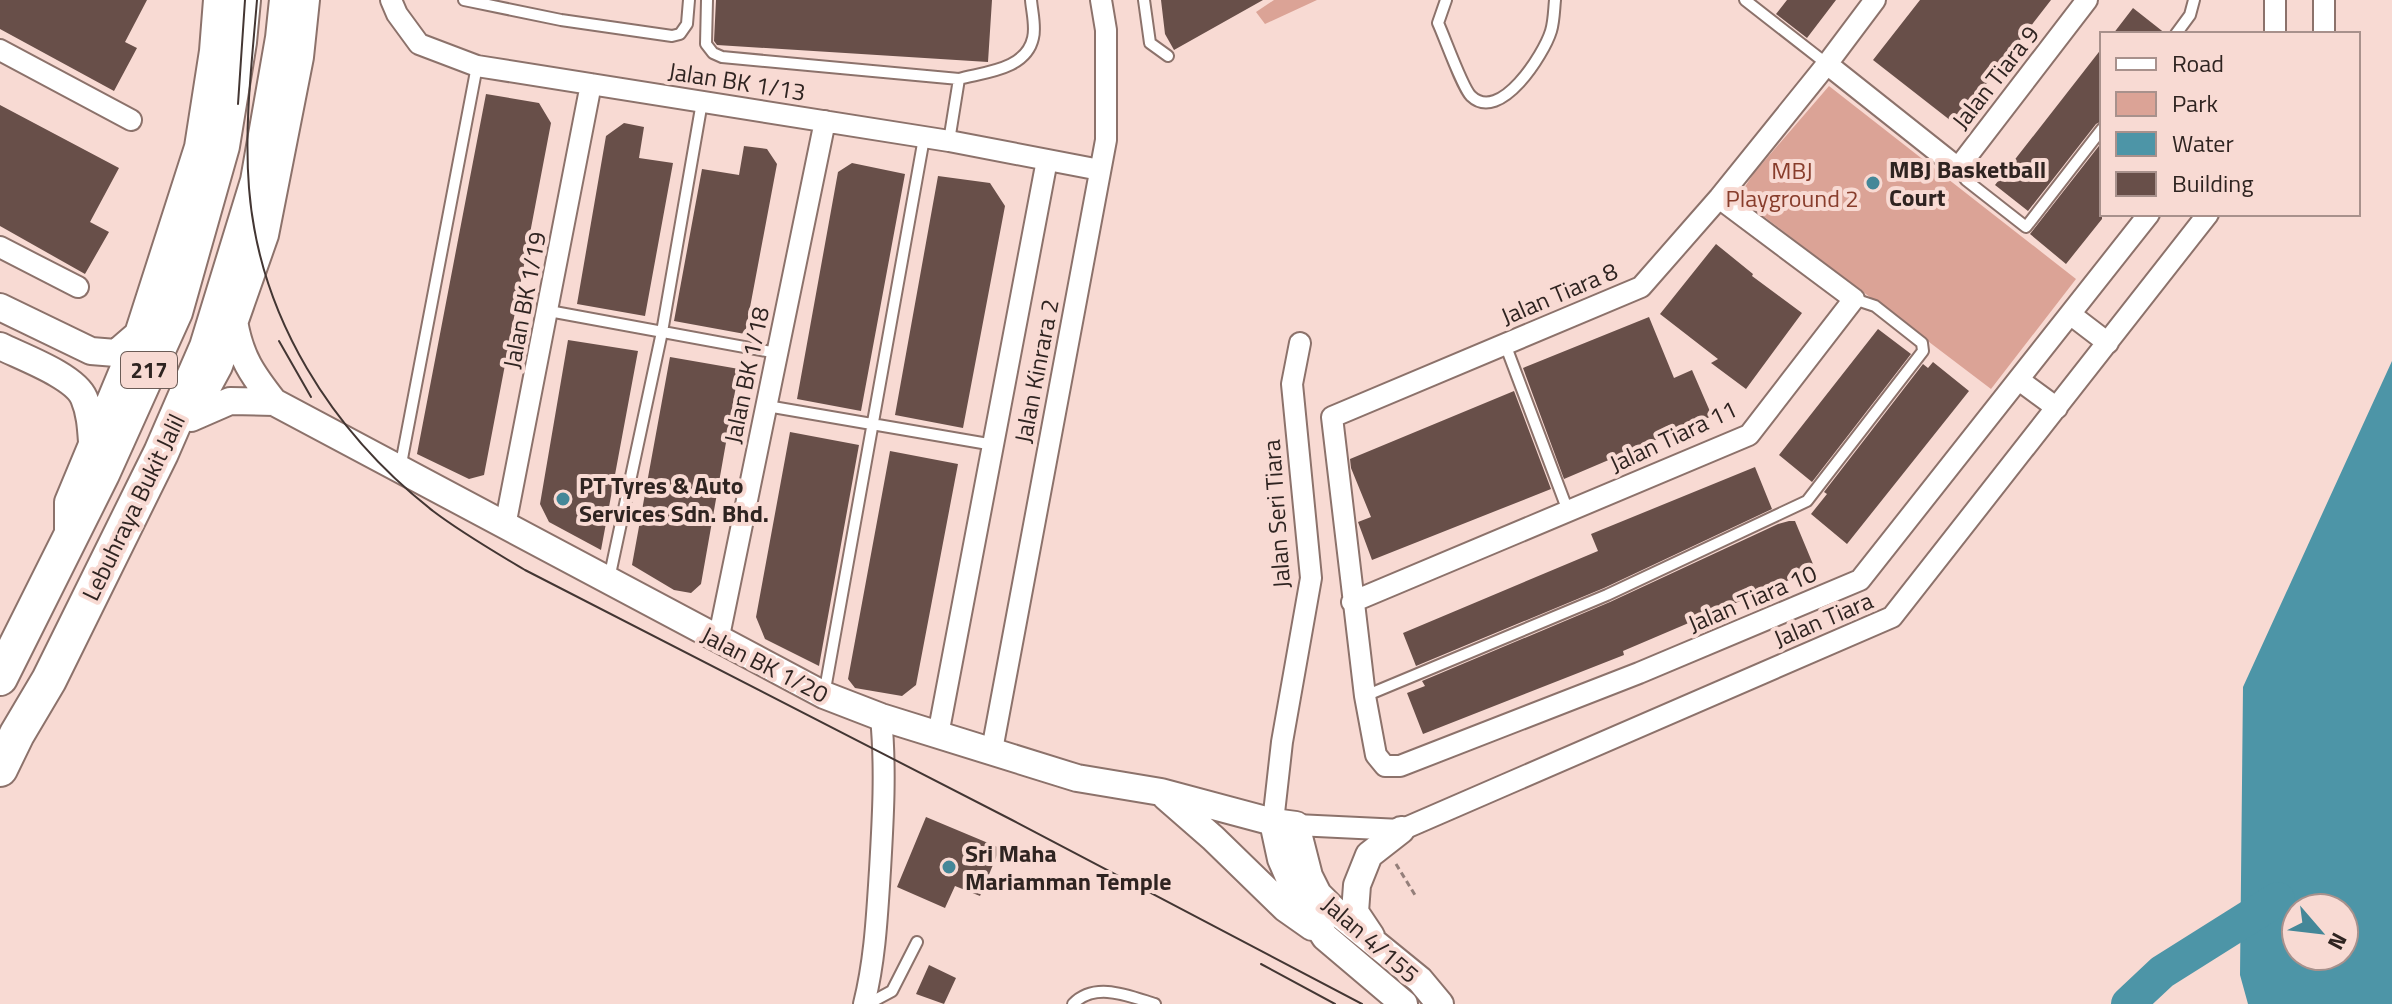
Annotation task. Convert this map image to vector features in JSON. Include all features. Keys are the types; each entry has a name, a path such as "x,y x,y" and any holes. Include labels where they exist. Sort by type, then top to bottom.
{"highway":[{"name":"Lebuhraya Bukit Jalil","path":"0,678 102,474 175,312 222,146 243,0"},
{"name":"Lebuhraya Bukit Jalil","path":"0,769 49,680 161,453 207,347 258,181 287,0"}],"street":[{"path":"68,542 68,502 138,334 198,147 213,51 217,0"},
{"path":"161,453 191,418 219,366 265,235 298,71 306,0"},
{"name":"Jalan BK 1/13","path":"391,0 397,14 419,44 477,66 949,141 1100,170"},
{"name":"Jalan Kinrara 2","path":"992,750 1106,140 1106,30 1101,0"},
{"name":"Jalan Tiara 8","path":"1332,417 1641,287 1719,198 1875,0"},
{"name":"Jalan Tiara 9","path":"1827,64 1958,168 2087,0"},
{"path":"2275,0 2275,32"},
{"path":"2324,0 2324,32"},
{"path":"0,50 131,120"},
{"name":"Jalan BK 1/19","path":"505,526 591,84"},
{"name":"Jalan BK 1/18","path":"718,641 825,121"},
{"path":"938,735 1047,160"},
{"path":"1719,198 1854,299"},
{"name":"Jalan Tiara 10","path":"1332,417 1352,602 1376,755 1385,766 1400,766 1639,673 1860,580 2147,216"},
{"name":"Jalan Tiara","path":"1284,824 1393,837 1892,617 2206,216"},
{"path":"0,247 78,287"},
{"name":"Jalan Tiara 11","path":"1352,602 1749,435 1854,299"},
{"path":"0,307 91,351 116,353 138,334"},
{"path":"2070,314 2108,343"},
{"name":"Jalan BK 1/20","path":"234,319 237,342 248,369 274,402 824,695 881,717 1077,778 1161,792 1284,824"},
{"name":"Jalan Seri Tiara","path":"1284,824 1282,742 1311,578 1292,384 1300,343"},
{"path":"0,346 74,384 84,397 90,418 92,445"},
{"path":"2019,380 2057,408"},
{"name":"Jalan BK 1/20","path":"191,418 230,401 274,402"},
{"path":"866,1004 875,944 883,821 884,746 881,717"},
{"path":"1161,792 1285,908 1325,937"},
{"name":"Jalan 4/155","path":"1284,824 1281,859 1294,889 1325,937 1404,1004"},
{"name":"Jalan 4/155","path":"1284,824 1318,894 1420,980 1440,1004"},
{"path":"1375,942 1355,912 1357,885 1369,855 1393,837"}],"lane":[{"path":"464,0 561,20 672,36 680,34 687,24 689,0"},
{"path":"707,0 706,44 713,53 722,57 959,79 1012,65 1027,53 1034,38 1031,0"},
{"path":"1144,0 1150,43 1168,56"},
{"path":"1446,0 1438,23 1470,96 1482,102 1503,100 1526,75 1551,32 1555,0"},
{"path":"1745,0 1827,64"},
{"path":"2177,32 2190,15 2194,0"},
{"path":"400,470 477,66"},
{"path":"949,141 959,79"},
{"path":"609,581 662,332 702,102"},
{"path":"1958,168 1966,180 2026,227 2100,132"},
{"path":"824,695 924,138"},
{"path":"1365,696 1607,595 1807,501 1923,351 1922,343 1875,306 1854,299"},
{"path":"549,311 777,353"},
{"path":"1505,344 1568,511"},
{"path":"767,406 994,445"},
{"path":"866,1004 892,991 917,942"},
{"path":"1073,1004 1079,998 1098,991 1155,1004"}],"path":[{"path":"1393,837 1415,895"}],"green space":[{"path":"1274,0 1317,0 1265,24 1256,12"},
{"name":"MBJ Playground 2","path":"1829,86 2076,279 1991,389 1738,197 1754,173"}],"water":[{"path":"2392,361 2392,1004 2248,1004 2240,975 2243,687"}],"building":[{"path":"0,0 147,0 125,42 137,48 114,91 0,29"},
{"path":"716,0 992,0 988,62 717,45 714,41"},
{"path":"1161,0 1263,0 1174,50 1165,34"},
{"path":"1787,0 1836,0 1807,38 1776,14"},
{"path":"1920,0 2051,0 1955,124 1873,60"},
{"path":"2133,8 2163,32 2115,32"},
{"path":"2100,51 2100,122 2028,211 1995,185"},
{"path":"486,94 539,103 551,123 484,475 469,479 417,454"},
{"path":"0,105 119,168 90,222 109,232 85,274 0,226"},
{"path":"624,123 644,127 639,158 673,163 645,316 577,304 606,136"},
{"path":"2100,145 2102,219 2066,264 2030,234"},
{"path":"744,146 767,149 777,164 745,334 674,321 702,169 739,175"},
{"path":"852,163 905,174 861,411 797,399 838,172"},
{"path":"938,176 990,183 1005,206 963,428 895,415"},
{"path":"1716,244 1752,276 1802,313 1746,389 1711,363 1718,359 1660,314"},
{"path":"1649,317 1674,378 1692,370 1712,416 1564,479 1523,368"},
{"path":"1878,329 1911,354 1812,482 1779,455"},
{"path":"568,340 638,351 601,550 549,522 540,504"},
{"path":"670,357 739,369 701,584 691,593 674,590 632,565"},
{"path":"1933,362 1969,391 1847,544 1811,514 1827,494 1824,492 1923,364 1928,368"},
{"path":"1514,391 1551,489 1372,560 1358,522 1371,517 1350,459"},
{"path":"790,432 859,445 819,666 765,639 756,617"},
{"path":"890,451 958,464 916,685 902,696 855,688 848,679"},
{"path":"1755,467 1772,509 1604,588 1416,666 1403,633 1598,551 1591,534"},
{"path":"1789,521 1795,521 1815,569 1623,651 1624,655 1423,734 1407,693 1425,686 1422,681 1610,602"},
{"name":"Sri Maha Mariamman Temple","path":"926,817 1000,848 980,896 955,886 945,908 897,887"},
{"path":"929,965 956,978 944,1004 916,994"}],"waterway":[{"path":"2128,1004 2162,972 2278,899"}],"tram line":[{"path":"238,104 245,0"},
{"path":"257,0 247,141 249,188 256,236 268,282 285,326 333,408 397,480 444,519 525,570 1362,1004"},
{"path":"279,341 311,397"},
{"path":"1261,964 1335,1004"}],"place":[{"name":"MBJ Basketball Court","path":"1873,183"},
{"name":"PT Tyres & Auto Services Sdn. Bhd.","path":"563,499"},
{"name":"Sri Maha Mariamman Temple","path":"949,867"}]}
